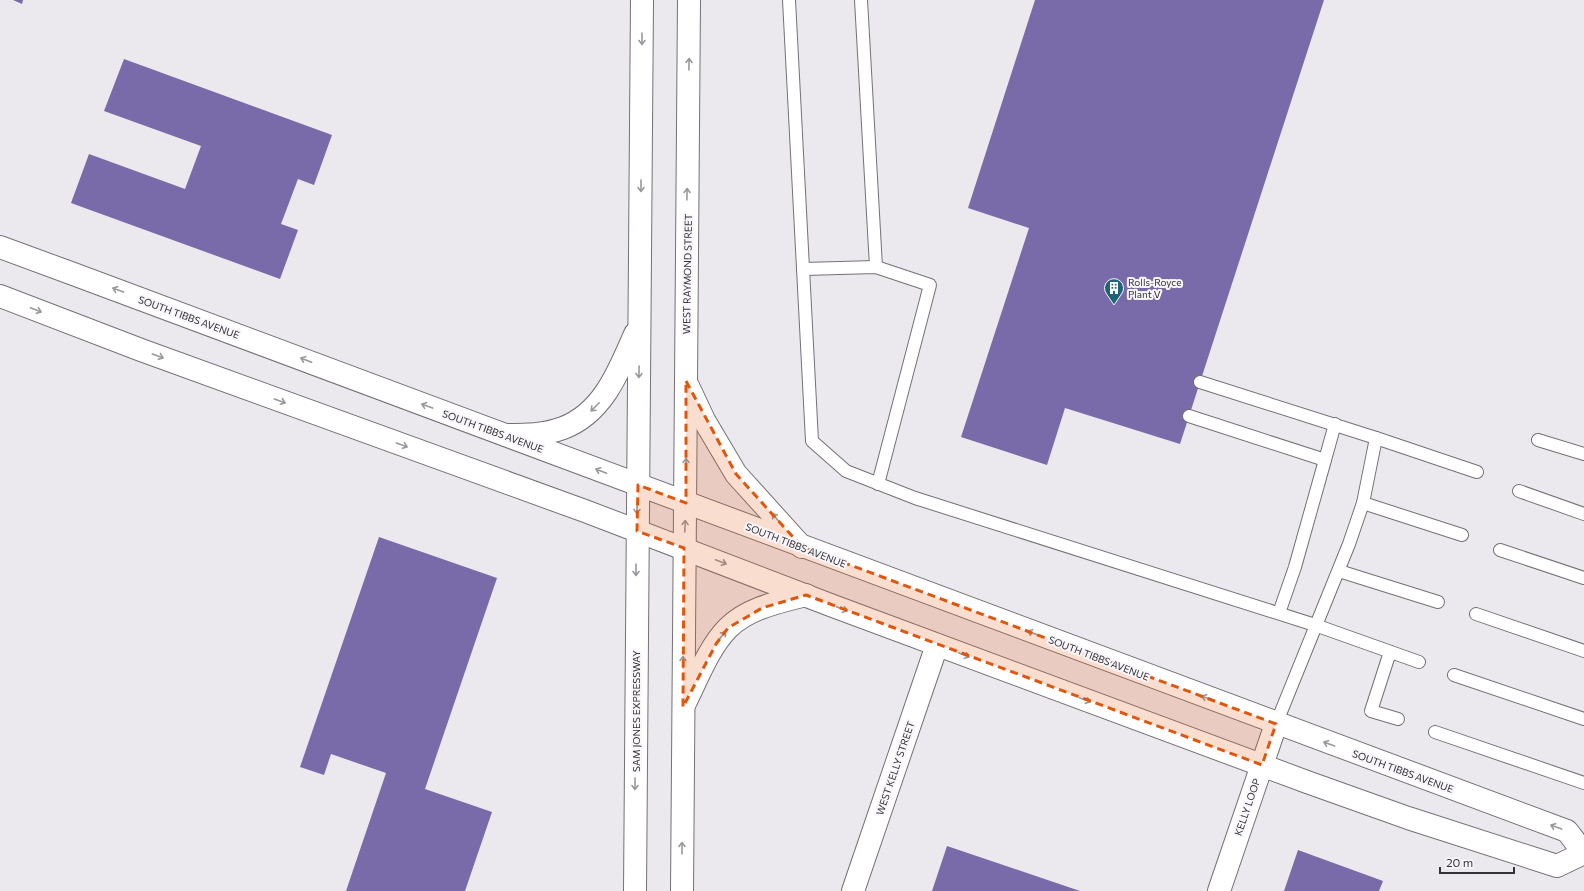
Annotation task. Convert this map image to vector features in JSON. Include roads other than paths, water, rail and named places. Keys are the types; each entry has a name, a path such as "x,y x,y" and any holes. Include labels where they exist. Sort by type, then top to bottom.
{"main road":[{"path":"637,531 642,0"},
{"name":"WEST RAYMOND STREET","path":"684,548 686,503 689,0"},
{"name":"SOUTH TIBBS AVENUE","path":"0,247 1276,724 1567,830 1584,853 1557,866 1408,818 937,645 684,548 141,350 0,296"},
{"path":"506,435 537,434 563,428 587,414 603,398 621,367 639,324"},
{"path":"686,381 704,420 736,474 802,547"},
{"name":"SAM JONES EXPRESSWAY","path":"635,891 637,531"},
{"path":"682,891 684,548"},
{"path":"683,707 716,644 728,628 741,618 762,608 806,595"},
{"name":"WEST KELLY STREET","path":"853,891 937,645"},
{"name":"KELLY LOOP","path":"1219,891 1276,724"}],"lane":[{"path":"789,0 812,441 846,472 915,498 1316,625 1419,662"},
{"path":"861,0 876,267"},
{"path":"803,268 876,267 930,285 878,484"},
{"path":"1200,382 1335,424 1477,472"},
{"path":"1189,416 1325,460"},
{"path":"1278,613 1295,567 1335,424"},
{"path":"1276,724 1339,570 1363,503 1376,438"},
{"path":"1538,440 1584,454"},
{"path":"1519,491 1584,514"},
{"path":"1363,503 1462,534"},
{"path":"1500,550 1584,578"},
{"path":"1339,570 1438,602"},
{"path":"1476,614 1584,651"},
{"path":"1390,652 1371,711 1398,719"},
{"path":"1454,675 1584,719"},
{"path":"1435,732 1584,783"}],"place":[{"name":"Rolls-Royce Plant V","path":"1114,305"}]}
